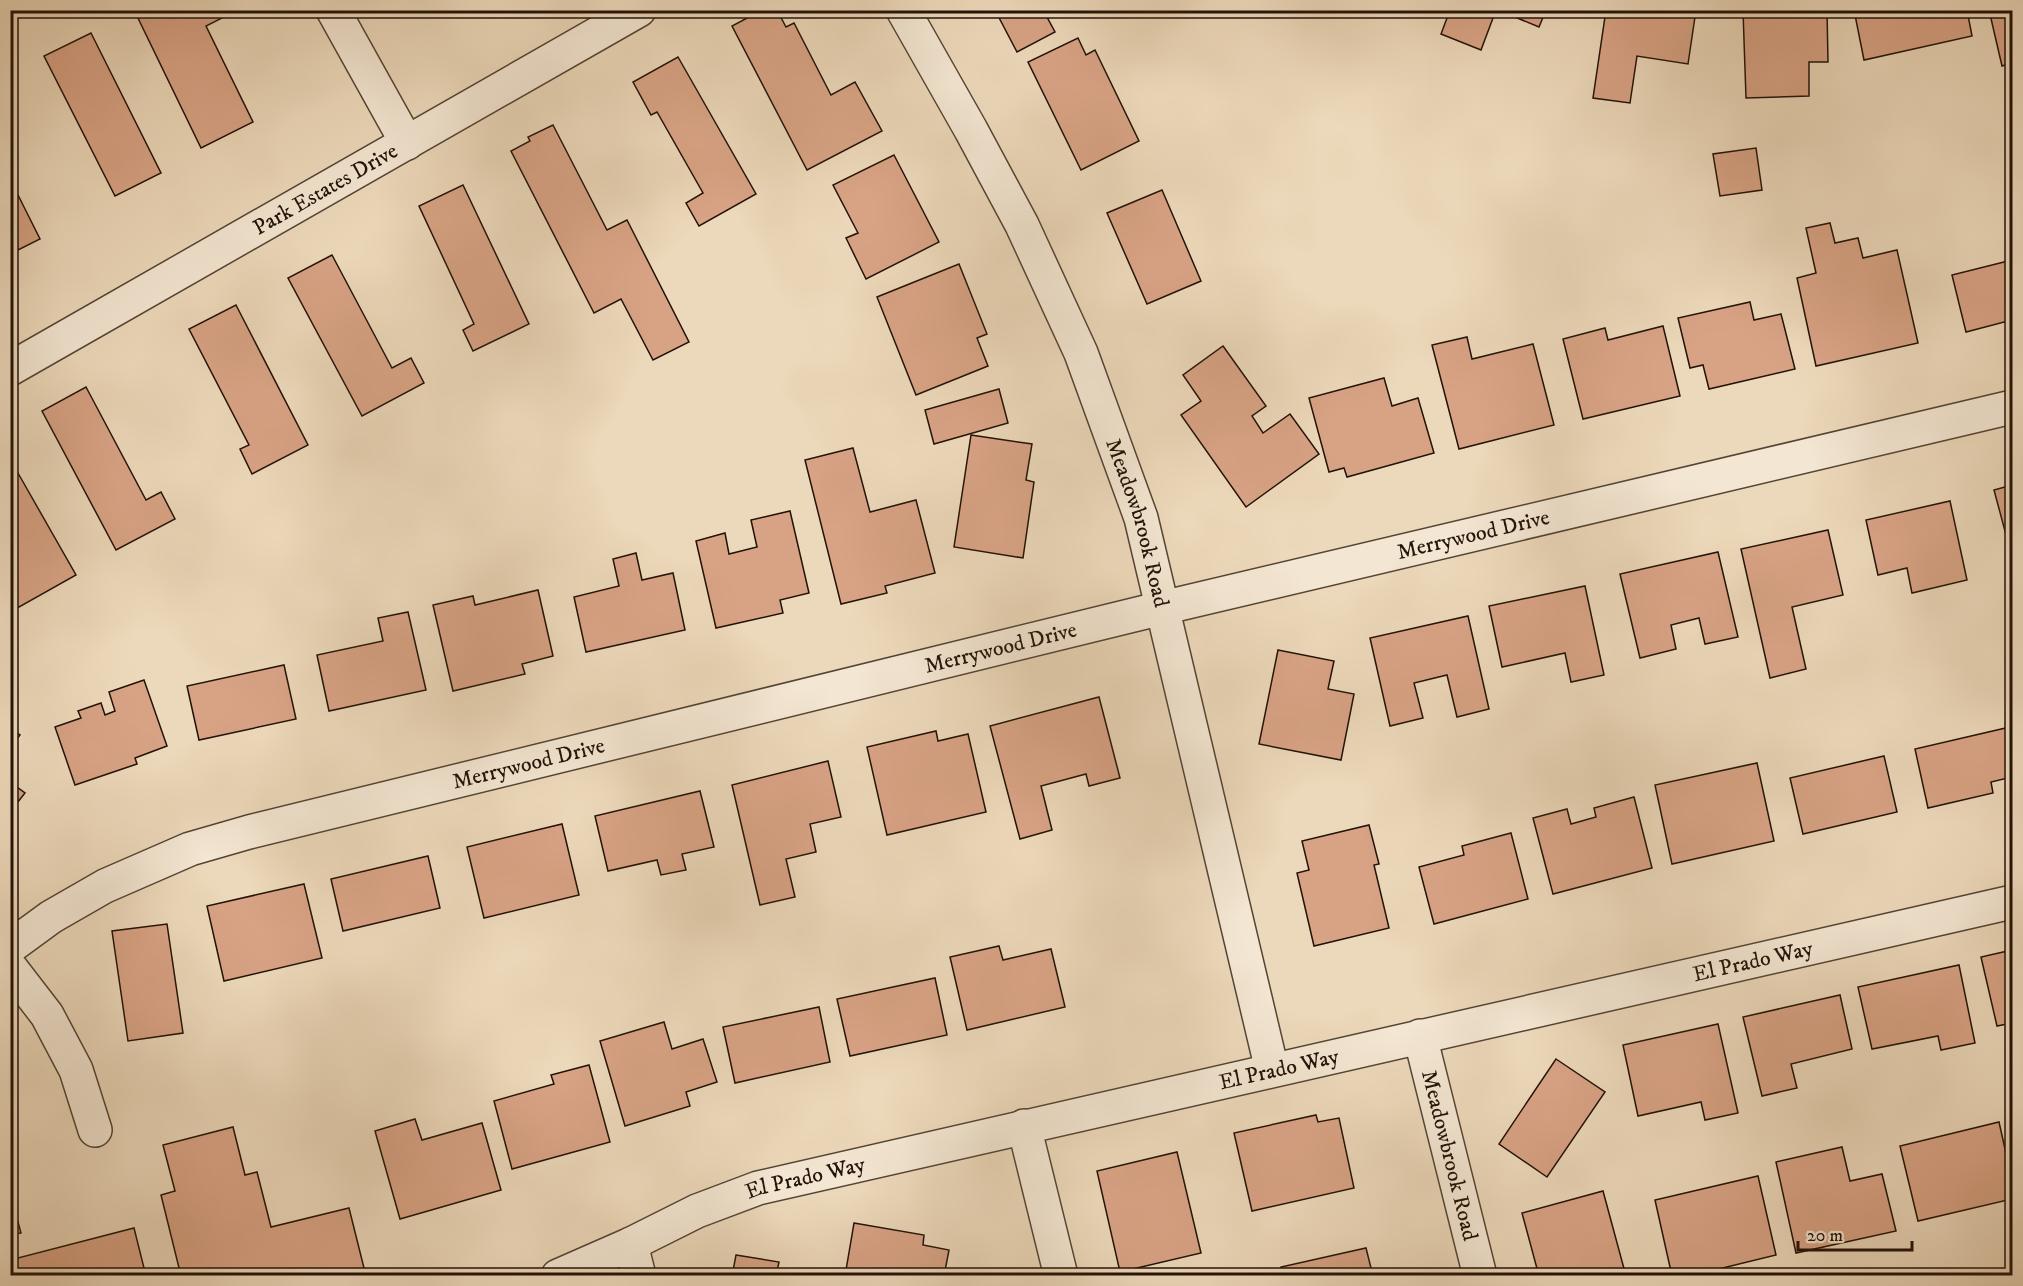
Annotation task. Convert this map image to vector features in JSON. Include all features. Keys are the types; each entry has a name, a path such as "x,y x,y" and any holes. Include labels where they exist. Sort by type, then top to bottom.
{"street":[{"path":"333,10 407,143"},
{"name":"Park Estates Drive","path":"10,369 639,10"},
{"name":"Meadowbrook Road","path":"903,10 1022,225 1081,353 1142,518 1272,1070"},
{"name":"Merrywood Drive","path":"10,947 51,916 105,886 190,849 1162,608 2013,407"},
{"name":"El Prado Way","path":"558,1275 631,1244 698,1211 758,1188 2013,902"},
{"path":"10,968 48,1015 76,1070 95,1130"},
{"name":"Meadowbrook Road","path":"1420,1036 1480,1275"},
{"path":"1024,1126 1061,1275"},
{"path":"631,1244 639,1275"}],"building":[{"path":"150,10 226,10 228,15 206,26 253,122 201,148 137,16"},
{"path":"762,10 777,10 786,27 794,23 831,95 855,82 882,131 807,170 732,26"},
{"path":"995,10 1060,10 1047,17 1055,32 1017,52"},
{"path":"1450,10 1496,10 1481,50 1441,34"},
{"path":"1498,10 1546,10 1539,27"},
{"path":"1606,10 1696,10 1688,64 1637,56 1630,103 1593,98"},
{"path":"1827,10 1828,62 1809,62 1809,96 1746,98 1743,11"},
{"path":"1854,10 1967,10 1972,36 1864,60"},
{"path":"1989,10 2012,10 2012,63 2002,66"},
{"path":"91,33 161,173 115,196 44,56"},
{"path":"1078,38 1086,55 1095,50 1139,141 1081,170 1028,62"},
{"path":"678,57 756,194 699,226 686,203 703,193 657,112 651,115 633,82"},
{"path":"553,125 607,230 627,220 689,342 653,360 621,299 594,313 511,151 530,141 528,137"},
{"path":"1756,148 1762,190 1720,196 1713,154"},
{"path":"894,155 939,242 866,279 846,238 858,233 833,185"},
{"path":"10,179 40,239 10,254"},
{"path":"463,185 529,324 473,351 463,330 474,324 419,206"},
{"path":"1162,190 1201,281 1147,304 1107,213"},
{"path":"1830,223 1835,243 1858,238 1863,258 1897,250 1918,343 1816,366 1797,278 1816,273 1806,228"},
{"path":"332,255 392,368 411,358 424,383 362,416 288,278"},
{"path":"2012,260 2012,320 1966,332 1952,275"},
{"path":"959,264 987,334 977,338 988,366 916,395 877,297"},
{"path":"1750,302 1754,320 1781,314 1795,369 1709,389 1703,365 1690,368 1678,318"},
{"path":"236,305 308,445 252,474 240,449 249,445 189,329"},
{"path":"1663,326 1680,396 1583,419 1563,339 1605,328 1608,340"},
{"path":"1467,337 1472,359 1533,344 1554,425 1459,449 1432,345"},
{"path":"1223,346 1266,406 1252,416 1263,433 1290,414 1319,454 1246,507 1181,415 1201,401 1183,375"},
{"path":"1384,378 1392,406 1418,398 1434,453 1347,477 1344,468 1329,472 1309,398"},
{"path":"86,387 146,500 161,492 175,519 116,550 42,411"},
{"path":"999,389 1008,423 934,444 925,410"},
{"path":"971,435 1032,444 1026,480 1034,482 1023,558 954,547"},
{"path":"853,448 870,512 916,500 935,573 885,586 887,593 841,604 805,460"},
{"path":"10,459 76,575 12,611 10,576 14,574 10,568"},
{"path":"2012,485 2012,545 2009,546 1994,490"},
{"path":"1950,501 1967,580 1912,593 1907,568 1878,575 1866,520"},
{"path":"790,511 809,593 780,600 783,613 716,628 696,541 725,533 729,554 757,547 751,520"},
{"path":"1828,530 1843,595 1792,607 1806,669 1770,678 1741,549"},
{"path":"1718,552 1738,637 1705,644 1699,618 1671,625 1676,649 1640,658 1620,574"},
{"path":"636,553 642,580 673,573 685,630 586,652 574,597 619,586 613,559"},
{"path":"1585,586 1604,675 1571,682 1565,653 1502,667 1489,606"},
{"path":"538,590 553,656 522,664 525,674 453,691 433,605 473,596 475,605"},
{"path":"408,612 426,690 329,711 317,655 383,641 378,618"},
{"path":"1468,616 1489,709 1457,717 1447,675 1414,683 1423,718 1390,726 1370,638"},
{"path":"1278,650 1334,661 1328,689 1354,694 1341,760 1259,744"},
{"path":"284,665 296,719 199,740 187,686"},
{"path":"144,680 167,746 135,758 137,764 75,785 55,727 81,718 78,711 101,703 105,715 115,711 109,692"},
{"path":"1099,697 1120,778 1089,786 1086,774 1041,786 1052,830 1020,839 990,726"},
{"path":"2010,727 2012,777 1991,782 1993,793 1928,808 1915,749"},
{"path":"10,728 20,735 10,748"},
{"path":"936,731 938,741 968,734 986,812 887,835 867,747"},
{"path":"1884,756 1897,812 1803,834 1790,778"},
{"path":"828,761 841,817 810,824 816,852 786,859 795,897 760,905 732,785"},
{"path":"1757,763 1774,841 1672,864 1655,785"},
{"path":"10,782 25,793 10,812"},
{"path":"700,791 714,847 682,854 686,870 661,875 657,860 608,871 595,816"},
{"path":"1634,797 1652,868 1553,894 1533,818 1567,809 1571,824 1596,817 1594,808"},
{"path":"562,824 579,895 484,918 467,847"},
{"path":"1369,825 1379,864 1374,865 1389,928 1314,946 1297,873 1309,870 1302,841"},
{"path":"1511,833 1528,899 1434,924 1419,867 1464,855 1462,846"},
{"path":"428,856 440,908 343,931 331,879"},
{"path":"304,884 322,958 224,981 207,906"},
{"path":"167,924 183,1033 128,1041 112,931"},
{"path":"999,946 1003,960 1051,949 1065,1007 967,1030 950,957"},
{"path":"2012,950 2012,1023 1997,1026 1981,957"},
{"path":"1959,965 1975,1043 1941,1050 1938,1036 1872,1049 1858,987"},
{"path":"935,978 947,1035 850,1056 837,999"},
{"path":"1840,995 1852,1049 1791,1064 1797,1088 1762,1096 1743,1017"},
{"path":"819,1007 830,1062 735,1083 723,1027"},
{"path":"664,1022 672,1049 703,1039 717,1082 686,1092 690,1106 625,1126 600,1041"},
{"path":"1718,1024 1738,1113 1705,1120 1701,1102 1638,1116 1623,1045"},
{"path":"1556,1059 1605,1092 1547,1177 1499,1144"},
{"path":"589,1065 610,1142 512,1169 494,1101 554,1084 551,1075"},
{"path":"1316,1115 1318,1122 1339,1118 1354,1188 1252,1211 1234,1133"},
{"path":"415,1119 422,1140 482,1123 501,1190 400,1219 375,1131"},
{"path":"1999,1122 2012,1180 2012,1199 1918,1221 1900,1146"},
{"path":"233,1127 245,1175 257,1172 271,1227 349,1208 366,1276 181,1276 161,1195 175,1191 163,1145"},
{"path":"1842,1147 1850,1181 1882,1174 1896,1231 1796,1253 1776,1162"},
{"path":"1177,1152 1201,1253 1120,1272 1097,1171"},
{"path":"1758,1176 1776,1255 1690,1276 1672,1276 1655,1200"},
{"path":"1603,1191 1626,1276 1539,1276 1522,1213"},
{"path":"10,1193 21,1233 10,1235"},
{"path":"854,1223 924,1235 923,1245 949,1250 944,1276 845,1276"},
{"path":"134,1228 146,1276 10,1276 10,1260"},
{"path":"1366,1248 1373,1276 1283,1276 1281,1267"},
{"path":"736,1255 779,1262 776,1276 732,1276"}]}
